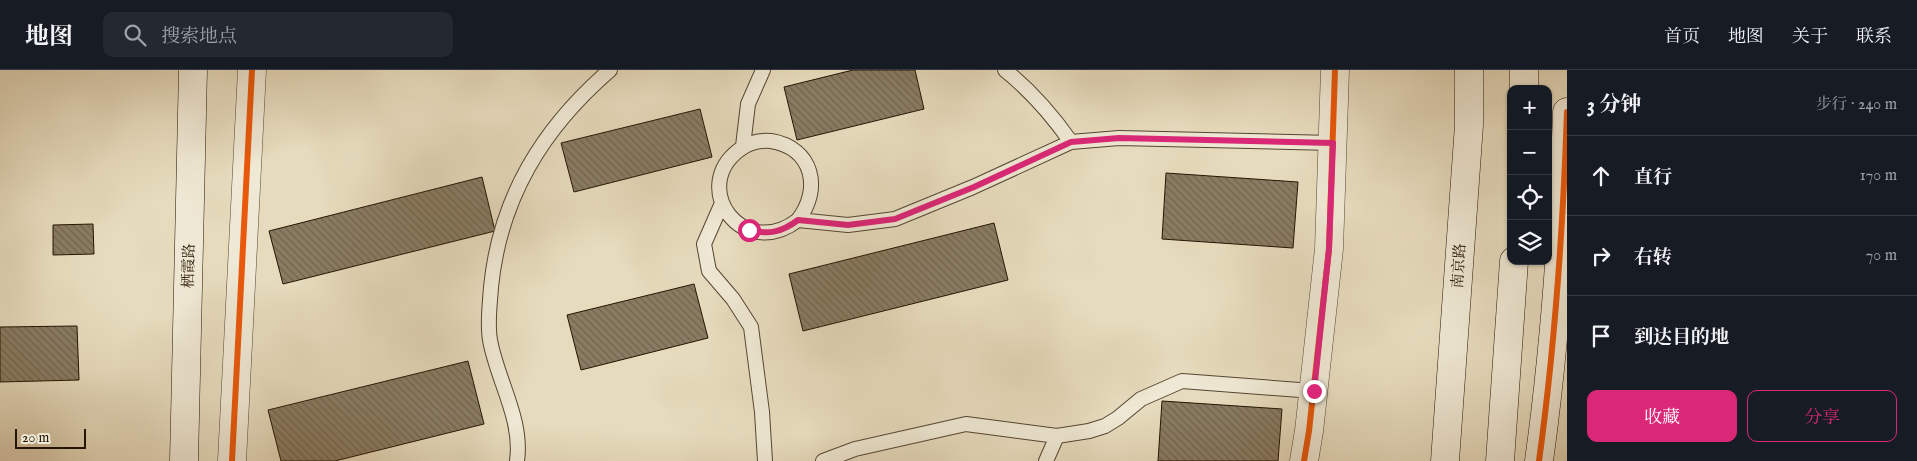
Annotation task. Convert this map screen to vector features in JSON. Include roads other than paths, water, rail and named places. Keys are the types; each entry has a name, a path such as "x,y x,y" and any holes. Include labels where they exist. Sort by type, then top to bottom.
{"street":[{"name":"栖霞路","path":"184,461 193,70"},
{"path":"232,461 252,70"},
{"path":"1304,461 1314,391 1329,249 1335,70"},
{"name":"南京路","path":"1445,461 1469,125 1469,70"},
{"path":"1524,70 1524,85"},
{"path":"1539,461 1556,306 1567,112"},
{"path":"1500,461 1514,265"}],"lane":[{"path":"517,461 517,428 490,339 489,305 493,271 500,238 524,174 542,144 574,104 610,70"},
{"path":"743,146 748,104 763,70"},
{"path":"1005,70 1047,110 1071,142"},
{"path":"798,220 848,225 895,219 974,187 1071,142 1119,138 1333,143"},
{"path":"769,141 782,144 794,150 803,159 809,171 812,184 811,197 806,209 798,220 788,228 776,232 762,233 749,230 738,224 728,215 722,203 719,190 720,177 725,165 733,154 743,146 769,141"},
{"path":"722,203 704,244 709,271 733,299 751,328 762,412 765,461"},
{"path":"823,461 855,448 966,424 1056,436 1081,433 1105,426 1141,399 1182,381 1314,391"},
{"path":"1046,461 1056,436"}]}
